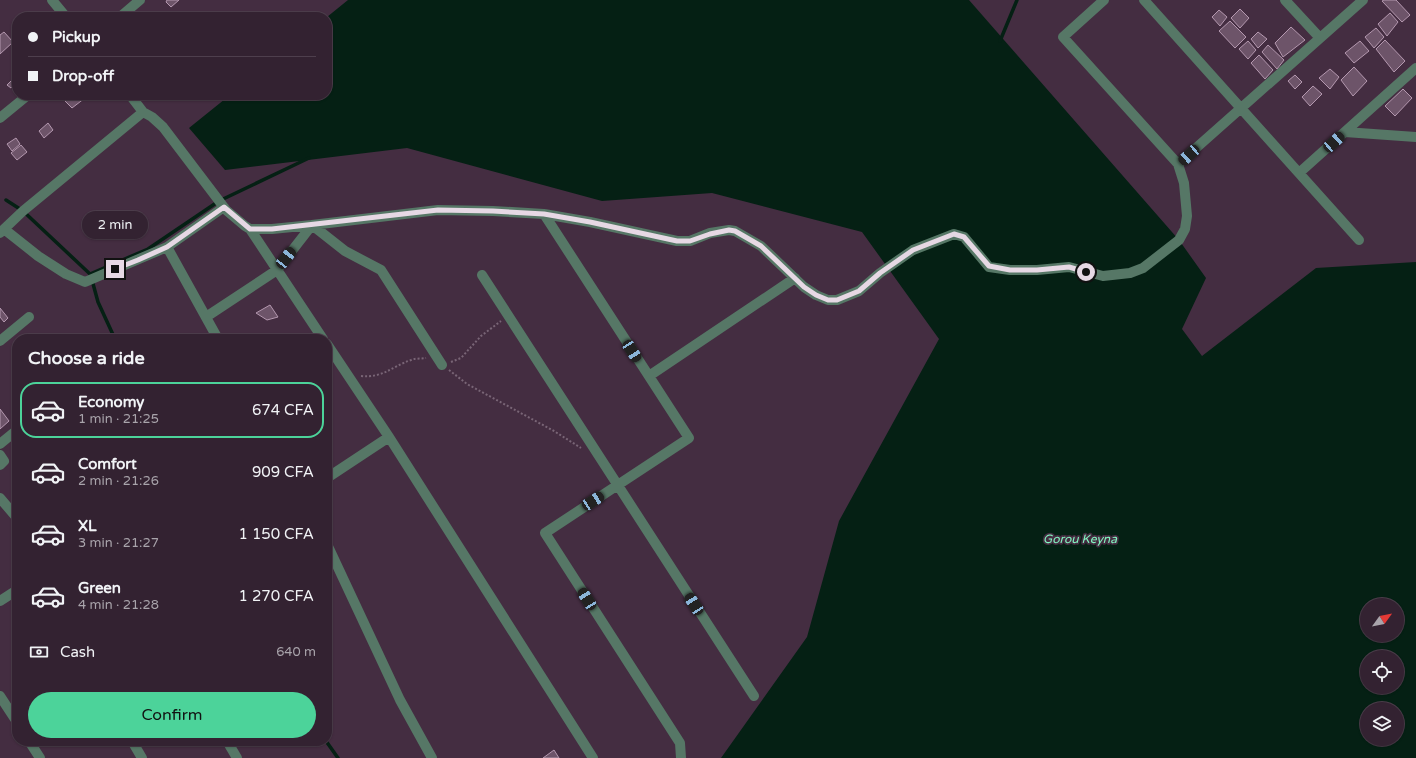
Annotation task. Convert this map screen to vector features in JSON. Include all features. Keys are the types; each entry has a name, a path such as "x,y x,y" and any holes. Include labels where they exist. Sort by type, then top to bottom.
{"street":[{"path":"52,0 62,12"},
{"path":"126,12 140,0"},
{"path":"250,229 272,229 312,225 438,210 544,214 590,222 677,241 690,241 710,234 729,230 735,231 761,246 804,287 816,295 828,300 837,300 859,291 880,273 913,250 954,234 964,237 989,266 1010,270 1037,270 1069,267 1103,276 1130,273 1143,268 1179,240 1185,229 1187,216 1184,183 1178,164 1063,37 1104,0"},
{"path":"1144,0 1359,240"},
{"path":"1285,0 1320,38"},
{"path":"1178,164 1363,0"},
{"path":"1299,173 1416,68"},
{"path":"0,118 22,100"},
{"path":"134,100 143,112 152,117 163,127 224,207 250,229 320,334"},
{"path":"143,112 23,211 2,231 66,274 85,282 167,247 224,207"},
{"path":"1345,132 1416,137"},
{"path":"544,214 689,438 545,533 680,743 681,758"},
{"path":"206,317 277,270 312,225"},
{"path":"312,225 345,251 381,270 442,364"},
{"path":"167,247 215,334"},
{"path":"482,275 754,696"},
{"path":"649,376 794,278"},
{"path":"0,341 28,317"},
{"path":"332,352 389,438 593,758"},
{"path":"0,444 12,434"},
{"path":"332,475 389,438"},
{"path":"0,455 4,461 0,465"},
{"path":"0,498 12,512"},
{"path":"332,555 400,700 432,758"},
{"path":"0,601 12,593"},
{"path":"0,696 12,714"},
{"path":"32,746 40,758"},
{"path":"135,746 142,758"},
{"path":"230,746 237,758"}],"path":[{"path":"442,364 467,384 554,431 584,450"}],"water":[{"name":"Gorou Keyna","path":"348,0 969,0 1179,240 1206,278 1182,329 1202,356 1316,268 1416,262 1416,758 721,758 807,637 839,521 939,339 862,232 712,193 602,201 407,148 225,170 189,128 224,100 332,100 332,13"}],"building":[{"path":"167,0 179,0 171,7 166,2"},
{"path":"1396,0 1410,15 1402,22 1382,1"},
{"path":"1240,9 1249,18 1240,28 1231,18"},
{"path":"1219,10 1227,17 1220,26 1212,17"},
{"path":"1390,13 1398,22 1387,36 1378,24"},
{"path":"1230,21 1246,37 1235,48 1219,31"},
{"path":"1291,27 1305,40 1283,57 1275,43"},
{"path":"1376,28 1384,37 1374,48 1365,37"},
{"path":"4,32 12,41 12,43 0,54 0,35"},
{"path":"1258,32 1267,39 1258,48 1251,39"},
{"path":"1385,40 1405,61 1394,72 1376,49"},
{"path":"1248,41 1256,50 1248,59 1239,49"},
{"path":"1360,41 1369,51 1354,63 1345,53"},
{"path":"1268,45 1284,60 1277,69 1262,52"},
{"path":"1259,55 1273,70 1265,79 1251,63"},
{"path":"1354,67 1367,81 1353,96 1341,80"},
{"path":"1330,69 1339,77 1330,89 1319,78"},
{"path":"1295,75 1302,82 1295,89 1288,81"},
{"path":"11,81 12,82 11,88 7,85"},
{"path":"1313,86 1322,94 1310,106 1302,97"},
{"path":"1403,89 1412,98 1395,116 1385,106"},
{"path":"66,100 82,100 72,108 65,101"},
{"path":"48,123 53,130 44,138 39,131"},
{"path":"16,138 20,144 12,151 7,144"},
{"path":"21,145 27,152 17,160 11,153"},
{"path":"270,305 278,317 267,320 256,313"},
{"path":"0,308 8,318 4,322 0,317"},
{"path":"0,409 9,421 0,429"},
{"path":"554,750 559,758 543,758"}],"waterway":[{"path":"1000,41 1017,0"},
{"path":"6,200 23,211 90,274 148,249 219,201 309,158"},
{"path":"92,280 98,302 113,334"},
{"path":"330,746 338,758"}],"route":[{"path":"115,269 167,247 224,207 250,229 272,229 438,210 544,214 590,222 677,241 690,241 710,234 729,230 744,235 761,246 804,287 816,295 828,300 844,298 859,291 880,273 913,250 954,234 964,237 977,254 989,266 1010,270 1037,270 1069,267 1086,272"}]}
